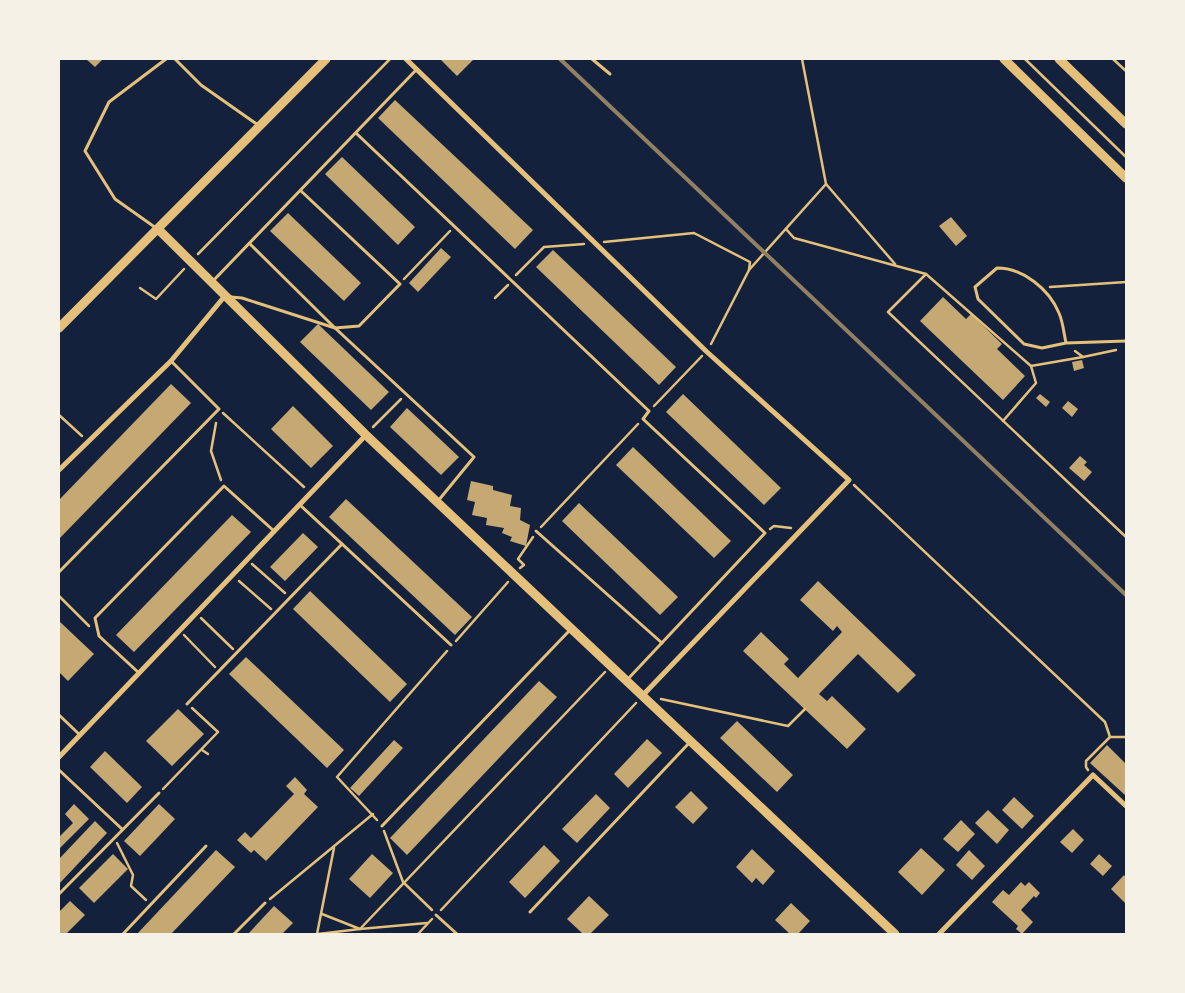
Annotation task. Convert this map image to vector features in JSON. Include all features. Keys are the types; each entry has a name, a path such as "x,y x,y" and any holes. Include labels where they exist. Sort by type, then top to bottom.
{"main road":[{"path":"59,328 261,127 326,59"},
{"path":"1004,59 1126,178"},
{"path":"1059,59 1126,124"},
{"path":"158,230 366,435 895,934"}],"street":[{"path":"406,59 707,352 849,480 643,695"},
{"path":"59,470 171,360 224,296"},
{"path":"59,757 366,435"},
{"path":"939,934 1093,774 1126,806"}],"lane":[{"path":"158,230 115,199 86,151 109,102 166,59"},
{"path":"175,59 201,85 261,127"},
{"path":"592,59 610,74"},
{"path":"212,283 357,134 417,69"},
{"path":"357,134 649,411 643,419 765,533 627,680"},
{"path":"224,296 242,298 335,328 359,326 400,284 301,191"},
{"path":"250,244 335,328 474,457 438,501"},
{"path":"1066,343 1060,314 1046,291 1021,274 1003,268 996,268 974,287 978,299 1024,344 1042,348 1066,343 1126,341"},
{"path":"59,572 218,409 171,360"},
{"path":"139,673 99,636 95,618 224,486 274,531"},
{"path":"300,505 451,646"},
{"path":"536,531 662,643"},
{"path":"187,704 342,544"},
{"path":"382,826 572,628"},
{"path":"59,715 80,735"},
{"path":"530,912 691,741"},
{"path":"59,770 122,829"},
{"path":"59,894 159,793"},
{"path":"124,934 206,846"},
{"path":"234,934 265,903"},
{"path":"436,915 457,934"}],"path":[{"path":"140,288 156,299 390,59"},
{"path":"802,59 826,184 895,264"},
{"path":"1025,59 1126,157"},
{"path":"1113,59 1126,72"},
{"path":"495,298 544,247 694,233 750,262 749,270 770,244 826,184"},
{"path":"400,284 455,227"},
{"path":"786,229 794,238 926,274 1031,366 1036,383 1003,421"},
{"path":"926,274 888,312 1126,537"},
{"path":"1041,288 1126,282"},
{"path":"1066,343 1083,357"},
{"path":"1031,366 1118,349"},
{"path":"366,435 406,394"},
{"path":"218,409 211,451 224,486"},
{"path":"218,409 311,493"},
{"path":"59,415 88,442"},
{"path":"436,915 403,882 382,826 337,777 524,565 518,559 536,531 643,419"},
{"path":"849,480 1105,722 1110,737"},
{"path":"765,533 774,526 802,530"},
{"path":"248,559 290,598"},
{"path":"232,574 276,613"},
{"path":"59,596 99,636"},
{"path":"196,613 237,653"},
{"path":"179,631 219,671"},
{"path":"359,934 360,930 403,882 611,665"},
{"path":"418,934 643,695 788,726 804,709"},
{"path":"159,793 218,732 187,704"},
{"path":"1093,774 1086,767 1086,762 1110,737 1126,737"},
{"path":"202,750 208,754"},
{"path":"265,903 372,814"},
{"path":"114,837 133,875 131,886 151,905"},
{"path":"335,846 318,934 429,922"},
{"path":"322,914 360,930"}],"building":[{"path":"86,59 103,59 95,67"},
{"path":"442,59 474,59 457,76"},
{"path":"395,100 533,230 515,249 378,118"},
{"path":"342,157 415,227 398,245 325,174"},
{"path":"288,213 361,283 344,301 270,231"},
{"path":"951,217 967,236 956,246 939,226"},
{"path":"441,248 451,257 418,292 409,283"},
{"path":"553,250 676,367 659,385 536,267"},
{"path":"943,297 966,319 971,314 1002,344 997,349 1025,376 1003,400 920,321"},
{"path":"318,324 389,392 371,410 300,342"},
{"path":"1082,360 1084,368 1074,371 1072,362"},
{"path":"171,384 191,403 59,539 59,500"},
{"path":"683,394 781,488 764,505 666,412"},
{"path":"1040,394 1050,402 1046,407 1036,398"},
{"path":"1068,401 1078,409 1072,417 1062,408"},
{"path":"293,406 333,446 311,468 271,429"},
{"path":"407,408 459,457 441,475 390,427"},
{"path":"633,447 731,541 714,558 616,465"},
{"path":"1080,456 1087,462 1084,465 1092,472 1084,481 1069,468"},
{"path":"471,481 493,486 493,490 512,495 510,506 521,508 520,520 530,525 526,546 510,541 512,537 502,533 504,528 486,525 487,518 472,515 475,502 467,500"},
{"path":"346,499 472,617 455,635 329,517"},
{"path":"579,503 678,597 660,615 562,521"},
{"path":"232,515 251,532 134,652 116,635"},
{"path":"303,533 318,547 285,581 270,567"},
{"path":"818,581 916,675 898,693 858,654 819,694 827,701 832,696 866,729 847,749 743,651 761,632 789,659 784,664 798,678 842,632 837,626 833,631 800,600"},
{"path":"310,591 407,684 390,702 293,609"},
{"path":"59,621 94,654 68,681 59,672"},
{"path":"246,657 344,750 327,768 229,674"},
{"path":"539,681 557,697 407,855 390,838"},
{"path":"178,709 204,734 172,766 146,741"},
{"path":"737,721 793,775 777,792 720,738"},
{"path":"647,739 662,753 628,788 614,774"},
{"path":"394,740 403,748 359,796 350,788"},
{"path":"1107,745 1126,764 1126,796 1090,763"},
{"path":"105,751 142,787 127,803 90,767"},
{"path":"295,777 307,790 304,794 318,807 266,861 254,850 251,853 237,840 245,832 251,838 294,794 286,786"},
{"path":"691,791 708,808 693,824 675,807"},
{"path":"596,794 610,808 577,843 562,829"},
{"path":"1014,797 1034,816 1022,829 1002,810"},
{"path":"74,804 89,819 59,849 59,837 73,823 65,814"},
{"path":"159,804 175,819 140,856 124,841"},
{"path":"988,810 1009,830 997,844 975,823"},
{"path":"961,820 975,834 958,852 943,839"},
{"path":"95,821 107,833 59,884 59,859"},
{"path":"1073,829 1084,840 1072,853 1060,842"},
{"path":"544,845 560,861 525,898 509,882"},
{"path":"921,848 945,870 922,895 898,872"},
{"path":"752,849 775,871 763,885 756,878 752,883 736,867"},
{"path":"216,850 235,867 171,934 137,934"},
{"path":"969,850 985,866 972,880 956,865"},
{"path":"113,854 128,869 94,903 79,888"},
{"path":"372,854 393,873 370,898 349,879"},
{"path":"1099,854 1112,866 1103,876 1090,864"},
{"path":"1124,875 1126,878 1126,904 1111,889"},
{"path":"1021,882 1025,886 1029,882 1040,893 1036,898 1034,896 1021,910 1033,922 1022,934 1016,929 1018,926 992,902 1003,890 1009,895"},
{"path":"589,896 609,915 590,934 583,934 567,919"},
{"path":"70,901 85,915 66,934 59,934 59,912"},
{"path":"791,903 810,921 798,934 790,934 775,920"},
{"path":"274,906 293,923 282,934 248,934"}],"railway":[{"path":"560,59 1126,595"}]}
